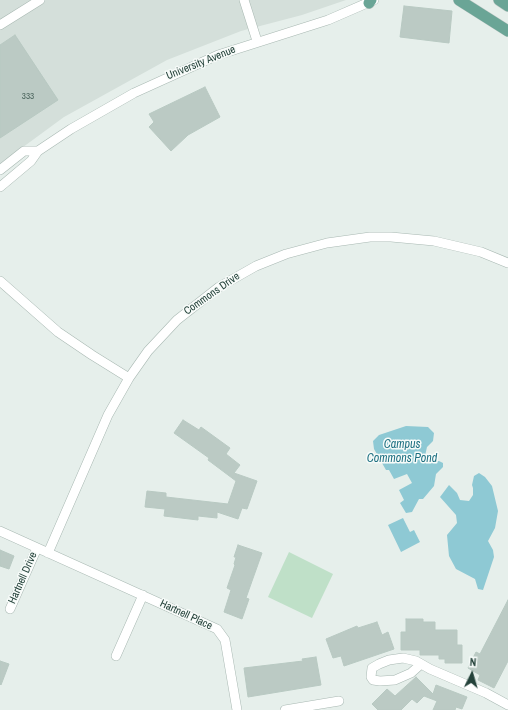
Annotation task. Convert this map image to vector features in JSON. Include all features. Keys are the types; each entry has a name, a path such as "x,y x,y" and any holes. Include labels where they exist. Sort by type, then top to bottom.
{"main road":[{"path":"459,0 508,31"},
{"path":"498,0 508,6"}],"street":[{"path":"0,25 40,0"},
{"path":"244,0 258,41"},
{"name":"University Avenue","path":"0,187 31,161 38,151 76,126 134,93 179,71 258,41 328,20 371,1"},
{"name":"University Avenue","path":"0,170 24,152 38,151"},
{"name":"Commons Drive","path":"48,553 108,415 129,378 162,335 201,299 225,283 256,266 306,248 363,238 413,238 462,246 508,263"},
{"path":"0,281 58,332 129,378"},
{"name":"Hartnell Place","path":"0,531 211,626 222,635 225,640 237,710"},
{"name":"Hartnell Drive","path":"10,609 36,548"},
{"path":"116,656 143,595"},
{"path":"421,664 411,673 395,680 380,681 373,680 371,677 372,668 389,660 403,658 421,664 486,693 508,705"},
{"path":"285,710 339,701"}],"shaded area":[{"path":"0,0 346,0 302,15 241,31 167,60 64,117 0,164"}],"green space":[{"path":"289,552 333,574 312,618 268,597"}],"water":[{"name":"Campus Commons Pond","path":"406,426 428,427 434,433 433,441 427,447 425,456 432,462 439,461 443,463 443,467 436,474 434,486 423,499 419,499 412,512 406,513 400,503 404,500 399,490 412,483 407,474 394,479 389,470 386,470 374,449 373,441 379,435"},
{"name":"Campus Commons Pond","path":"479,473 485,477 492,486 498,511 495,528 488,541 493,550 494,557 483,590 478,589 475,579 456,569 449,556 447,535 457,523 456,515 440,497 449,485 457,493 460,500 469,501 473,495 472,485 474,476"},
{"path":"403,518 410,532 414,530 420,542 401,552 388,525"}],"building":[{"path":"404,6 452,11 449,43 400,37"},
{"path":"15,35 58,100 0,138 0,45"},
{"path":"205,87 220,117 188,135 171,151 149,127 154,122 149,114"},
{"path":"183,420 199,430 201,427 230,448 226,454 240,465 234,473 257,481 247,509 242,508 238,519 217,512 217,518 198,516 198,520 164,516 165,509 145,507 147,491 166,493 166,497 228,504 236,481 208,460 209,458 174,433"},
{"path":"238,545 262,553 246,598 249,599 242,619 224,612 231,590 227,588 235,565 236,557 234,557"},
{"path":"0,550 14,556 9,569 0,566"},
{"path":"508,600 508,661 494,688 478,680 480,675 468,668 476,652 480,654"},
{"path":"406,619 423,619 423,622 435,622 435,630 457,630 457,645 462,645 462,663 445,663 445,659 439,659 439,655 420,655 420,650 401,650 401,632 406,632"},
{"path":"377,622 382,635 388,632 394,649 344,666 341,656 333,658 326,639 357,626 358,628"},
{"path":"316,657 321,685 248,697 244,668 303,661 302,659"},
{"path":"0,661 9,664 1,685 0,684"},
{"path":"416,677 433,694 436,685 467,697 462,709 456,707 455,710 433,710 437,701 424,696 417,703 412,699 401,710 378,710 372,704 387,689 395,696"}]}
